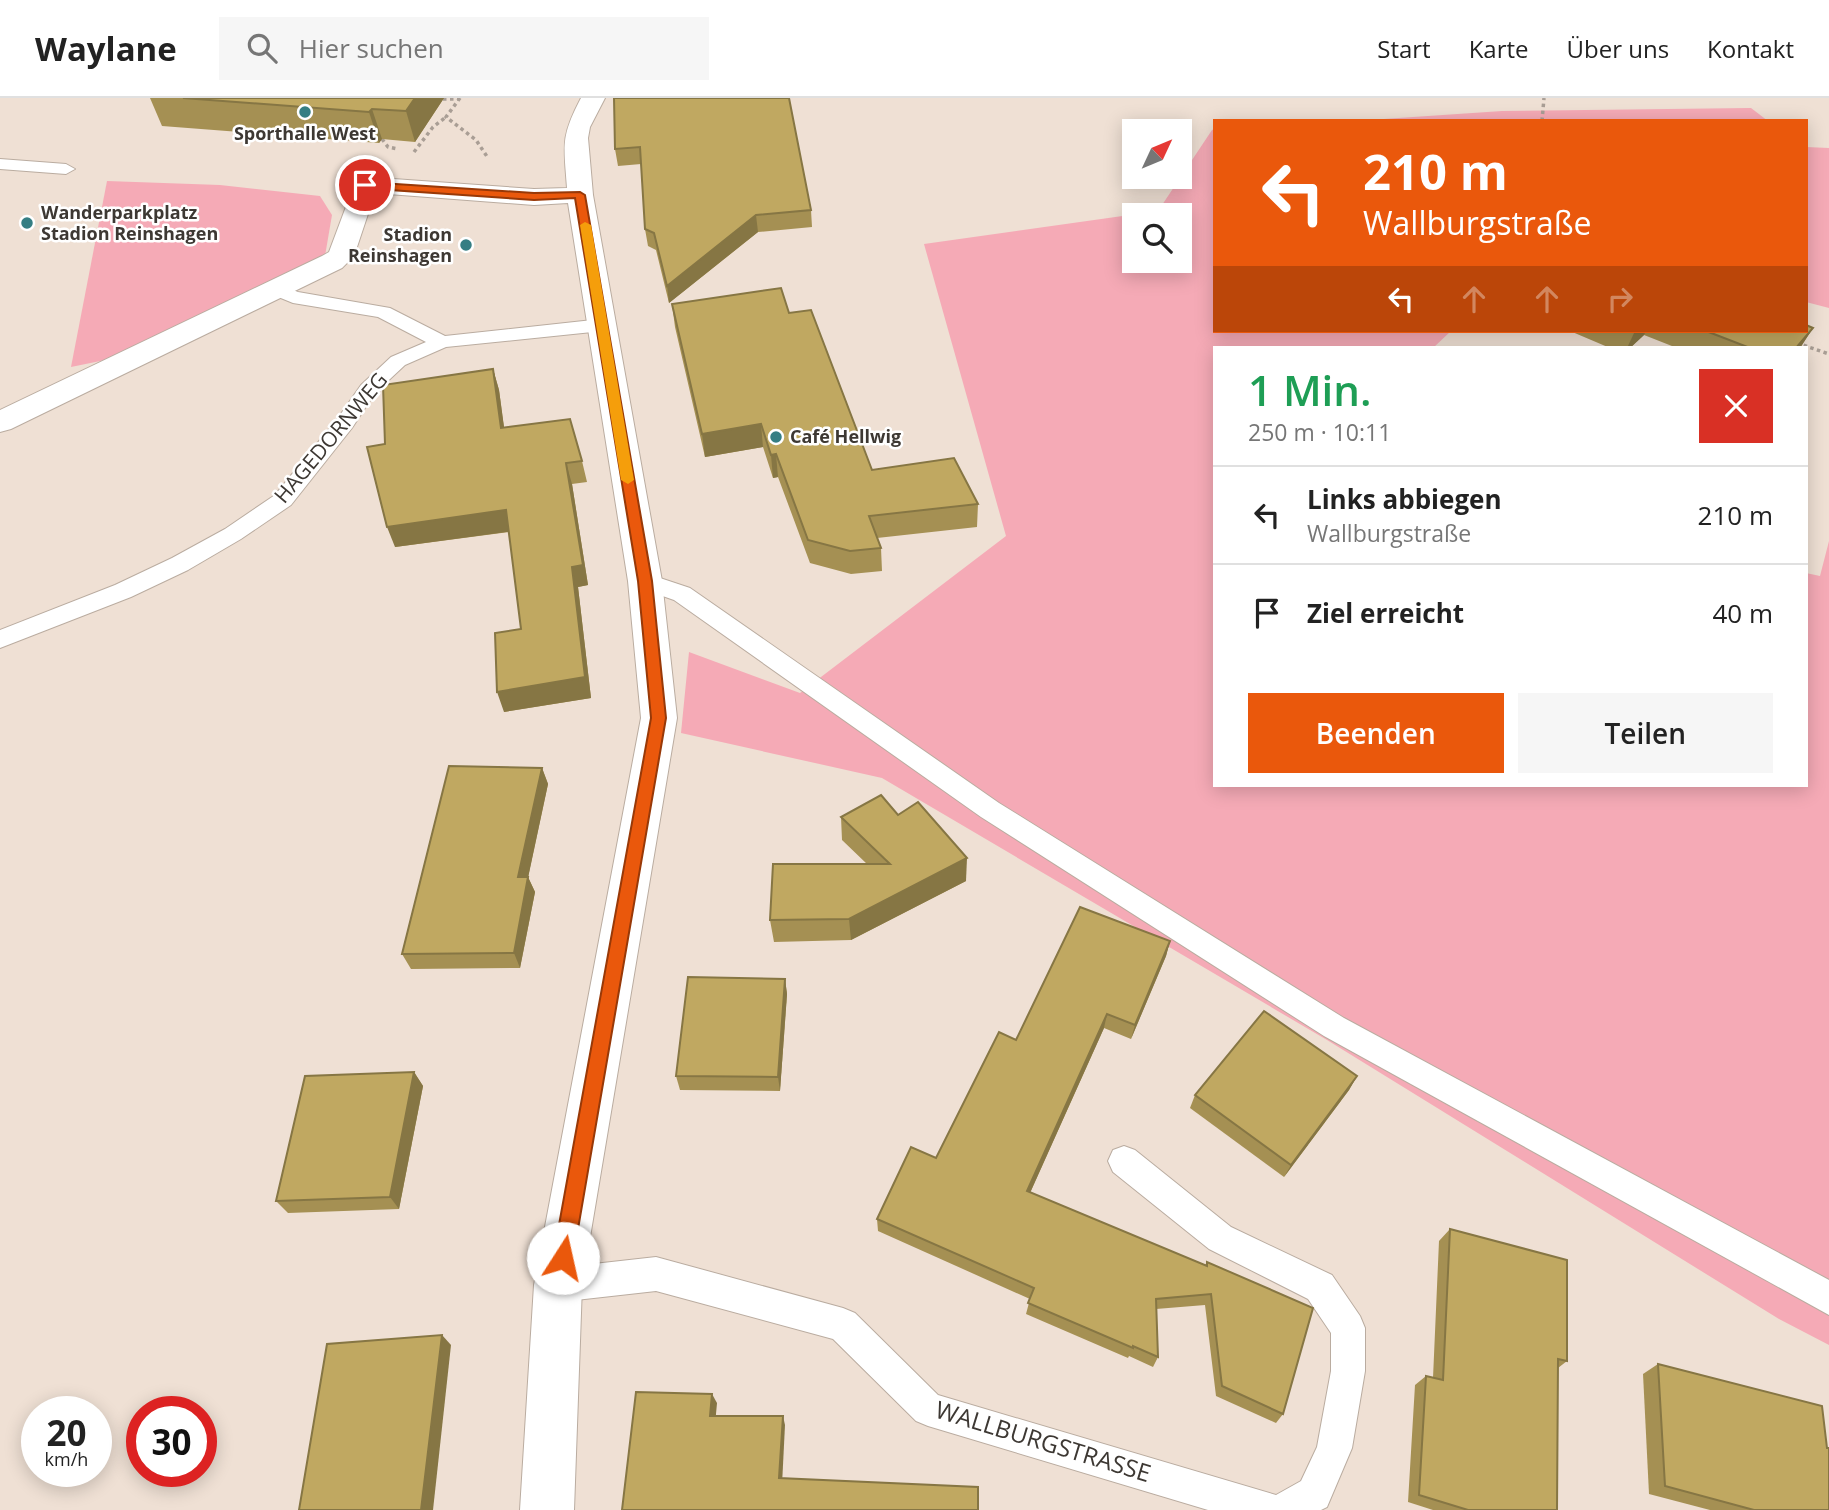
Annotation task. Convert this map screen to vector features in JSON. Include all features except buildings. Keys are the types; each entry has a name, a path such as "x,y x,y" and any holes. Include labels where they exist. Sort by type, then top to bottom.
{"street":[{"path":"547,1510 558,1285 659,718 645,581 580,195 576,138 578,127 593,98"},
{"path":"0,422 278,290 341,256 365,185 534,197 580,195"}],"lane":[{"path":"0,164 66,169"},
{"path":"278,290 293,297 383,312 442,342"},
{"name":"HAGEDORNWEG","path":"0,639 123,591 233,534 283,500 345,424 368,389 398,360 442,342 602,325"},
{"path":"645,581 682,594 990,810 1334,1027 1829,1298"},
{"path":"1124,1161 1220,1238 1320,1287 1348,1328 1349,1371 1334,1448 1314,1494 1284,1510"},
{"name":"WALLBURGSTRASSE","path":"558,1285 656,1274 843,1325 928,1409 1269,1510"}],"path":[{"path":"1542,119 1544,98"},
{"path":"443,99 460,99"},
{"path":"460,99 446,117 477,140 488,156 491,194"},
{"path":"382,139 388,147 415,150"},
{"path":"1794,342 1806,346"},
{"path":"1808,347 1829,354"}],"shaded area":[{"path":"1751,108 1765,119 1384,119 1502,111"},
{"path":"1213,130 1213,333 1449,333 1435,346 1213,346 1213,787 1808,787 1808,573 1820,576 1829,541 1829,1345 1779,1319 1327,1040 882,778 681,733 689,652 800,693 1006,536 924,244 1122,216 1122,273 1192,273 1192,203 1163,203 1173,189 1192,189 1192,160"},
{"path":"1808,147 1829,148 1829,308 1808,303"},
{"path":"107,181 220,185 320,196 332,215 325,256 110,359 71,367"}],"slow traffic":[{"path":"585,225 628,480"}],"place":[{"name":"Sporthalle West","path":"305,112"},
{"name":"Wanderparkplatz Stadion Reinshagen","path":"27,223"},
{"name":"Stadion Reinshagen","path":"466,245"},
{"name":"Café Hellwig","path":"776,437"}],"route":[{"path":"365,185 534,197 580,195 645,581 659,718 563,1258"}]}
